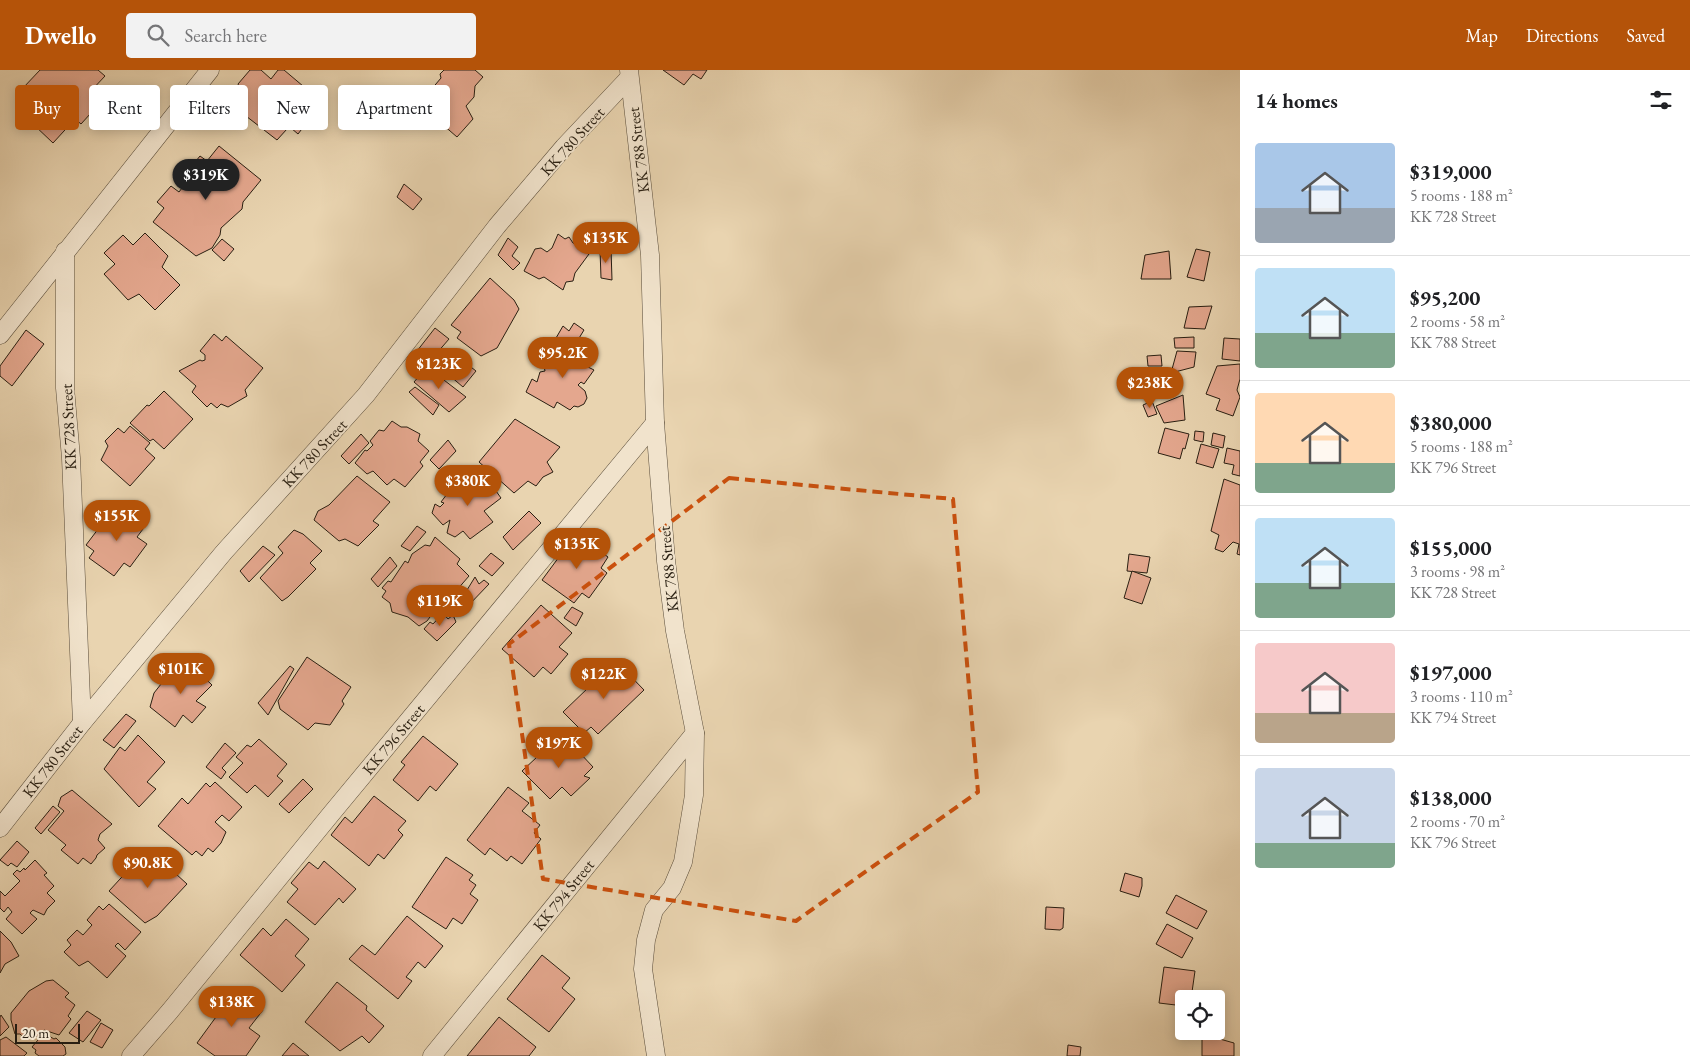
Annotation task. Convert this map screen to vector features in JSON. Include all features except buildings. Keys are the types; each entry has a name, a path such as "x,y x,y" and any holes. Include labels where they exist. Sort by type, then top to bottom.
{"street":[{"path":"0,335 210,70"},
{"name":"KK 788 Street","path":"629,74 650,255 655,423 670,600 695,733 694,795 683,862 672,888 654,910 646,940 643,969 656,1056"},
{"name":"KK 780 Street","path":"0,828 82,723 224,552 366,396 497,226 629,74"},
{"name":"KK 728 Street","path":"65,251 65,388 71,458 82,723"},
{"name":"KK 796 Street","path":"131,1056 170,1012 331,814 655,423"},
{"name":"KK 794 Street","path":"432,1056 695,733"}],"highlighted area":[{"path":"729,478 953,499 978,792 796,921 543,879 509,644"}]}
